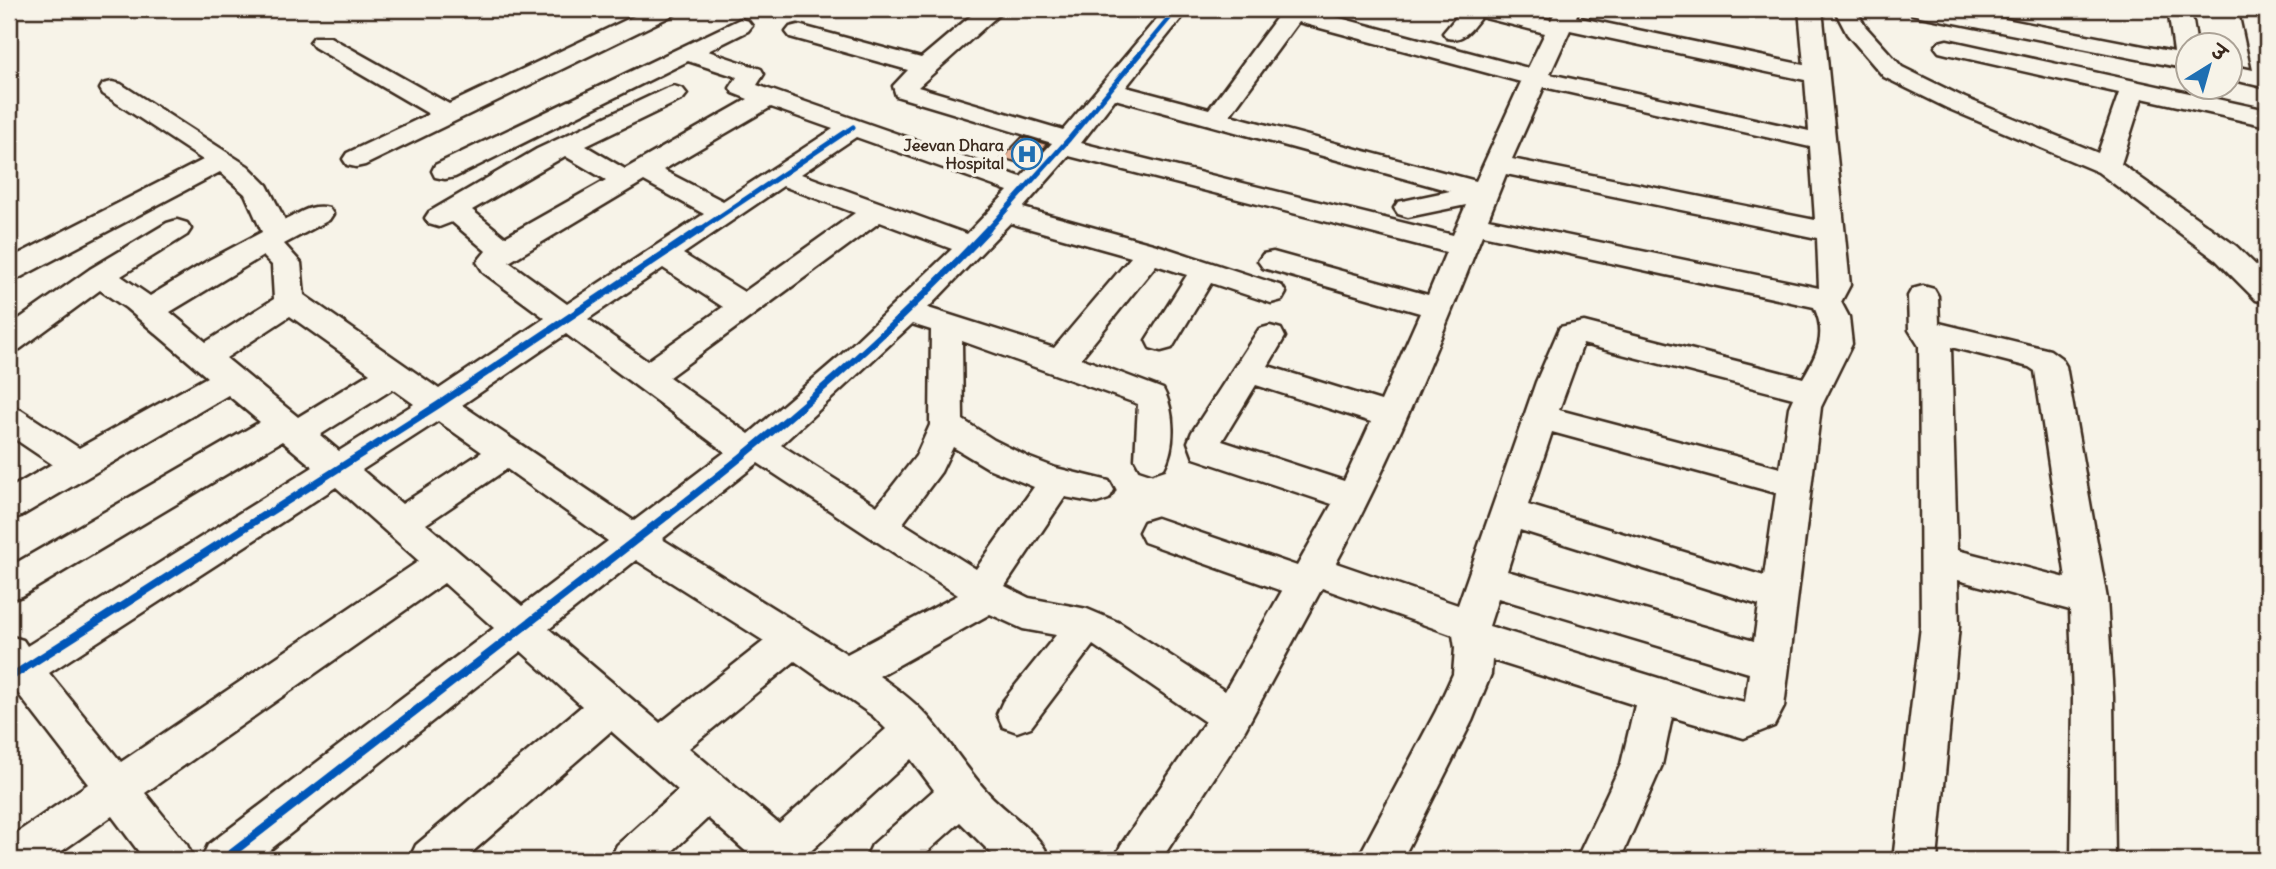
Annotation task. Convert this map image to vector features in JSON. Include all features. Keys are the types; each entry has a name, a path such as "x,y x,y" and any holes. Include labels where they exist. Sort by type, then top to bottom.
{"street":[{"path":"356,159 667,9"},
{"path":"993,9 905,86 905,91 1068,144 1468,235 1825,299 1832,294 1835,285 1816,75 1806,10"},
{"path":"223,860 753,449 831,383 971,246 1068,144 1177,9"},
{"path":"1455,33 1476,9 1563,20 1816,75"},
{"path":"1845,9 1855,29 1893,72 1956,103 2107,166 2226,253 2267,293"},
{"path":"1920,9 2133,51 2174,53"},
{"path":"2180,9 2184,32"},
{"path":"1215,118 1294,11 1536,78 1822,142"},
{"path":"2244,75 2267,80 2253,14"},
{"path":"2078,17 2174,50"},
{"path":"1136,860 1231,717 1354,498 1491,178 1563,20"},
{"path":"445,171 740,26"},
{"path":"799,32 926,67"},
{"path":"2058,36 2058,71"},
{"path":"322,41 456,110 516,136 634,175 723,214"},
{"path":"1947,47 2267,118"},
{"path":"2107,166 2140,90 2133,51"},
{"path":"686,52 752,74 742,89 1026,188"},
{"path":"537,71 587,101"},
{"path":"9,506 78,464 218,368 291,302 286,262 272,239 257,191 238,172 112,89"},
{"path":"1110,90 1215,118 1491,178 1830,232"},
{"path":"503,251 446,214 556,150 674,94"},
{"path":"768,98 503,251 492,262 494,267 753,449 881,526 985,594 1023,613 1087,625 1107,634 1231,717"},
{"path":"172,860 13,667 438,405 853,127"},
{"path":"9,271 222,161"},
{"path":"780,176 971,246"},
{"path":"1408,208 1491,178"},
{"path":"647,377 877,211"},
{"path":"1004,212 1150,253 1271,293"},
{"path":"149,311 219,267 319,215"},
{"path":"9,341 100,276 177,229"},
{"path":"1060,362 1150,253"},
{"path":"662,254 745,307"},
{"path":"1273,261 1437,308"},
{"path":"1161,340 1203,271"},
{"path":"100,276 149,311 338,468 708,790 774,856 914,730"},
{"path":"289,298 393,374 634,540 847,674 887,704 914,730 961,793 989,824 1029,860"},
{"path":"1157,532 1309,577 1657,695 1743,721 1754,719 1761,715 1764,707 1805,407 1810,391 1828,367 1836,349 1836,317 1825,299"},
{"path":"906,311 1060,362 1152,397 1156,408 1152,459"},
{"path":"1915,860 1940,626 1935,346 1923,313 2039,358 2050,366 2088,599 2093,697 2093,860"},
{"path":"881,526 929,463 947,425 946,324"},
{"path":"1379,860 1452,721 1472,674 1471,631 1540,417 1571,335 1584,333 1810,391"},
{"path":"1270,337 1209,432 1205,442 1206,449 1354,498"},
{"path":"1248,371 1390,416"},
{"path":"9,585 393,374"},
{"path":"1540,417 1794,485"},
{"path":"9,419 78,464"},
{"path":"947,425 977,449 1014,468 1056,482 1097,490"},
{"path":"401,523 507,452"},
{"path":"847,674 985,594 1056,482"},
{"path":"1508,513 1779,596"},
{"path":"1938,559 2088,599"},
{"path":"13,860 446,562"},
{"path":"1486,580 1770,662"},
{"path":"1017,714 1087,625"},
{"path":"660,748 794,640"},
{"path":"1598,860 1641,765 1657,695"},
{"path":"431,860 611,706"},
{"path":"632,860 708,790"},
{"path":"887,860 961,793"}],"building":[{"path":"1022,137 1047,144 1028,166 1002,158"}],"cycle path":[{"path":"223,860 757,446 851,364 942,277 1028,186 1177,9"},
{"path":"9,678 438,405 853,127"}],"place":[{"name":"Jeevan Dhara Hospital","path":"1027,154"}]}
